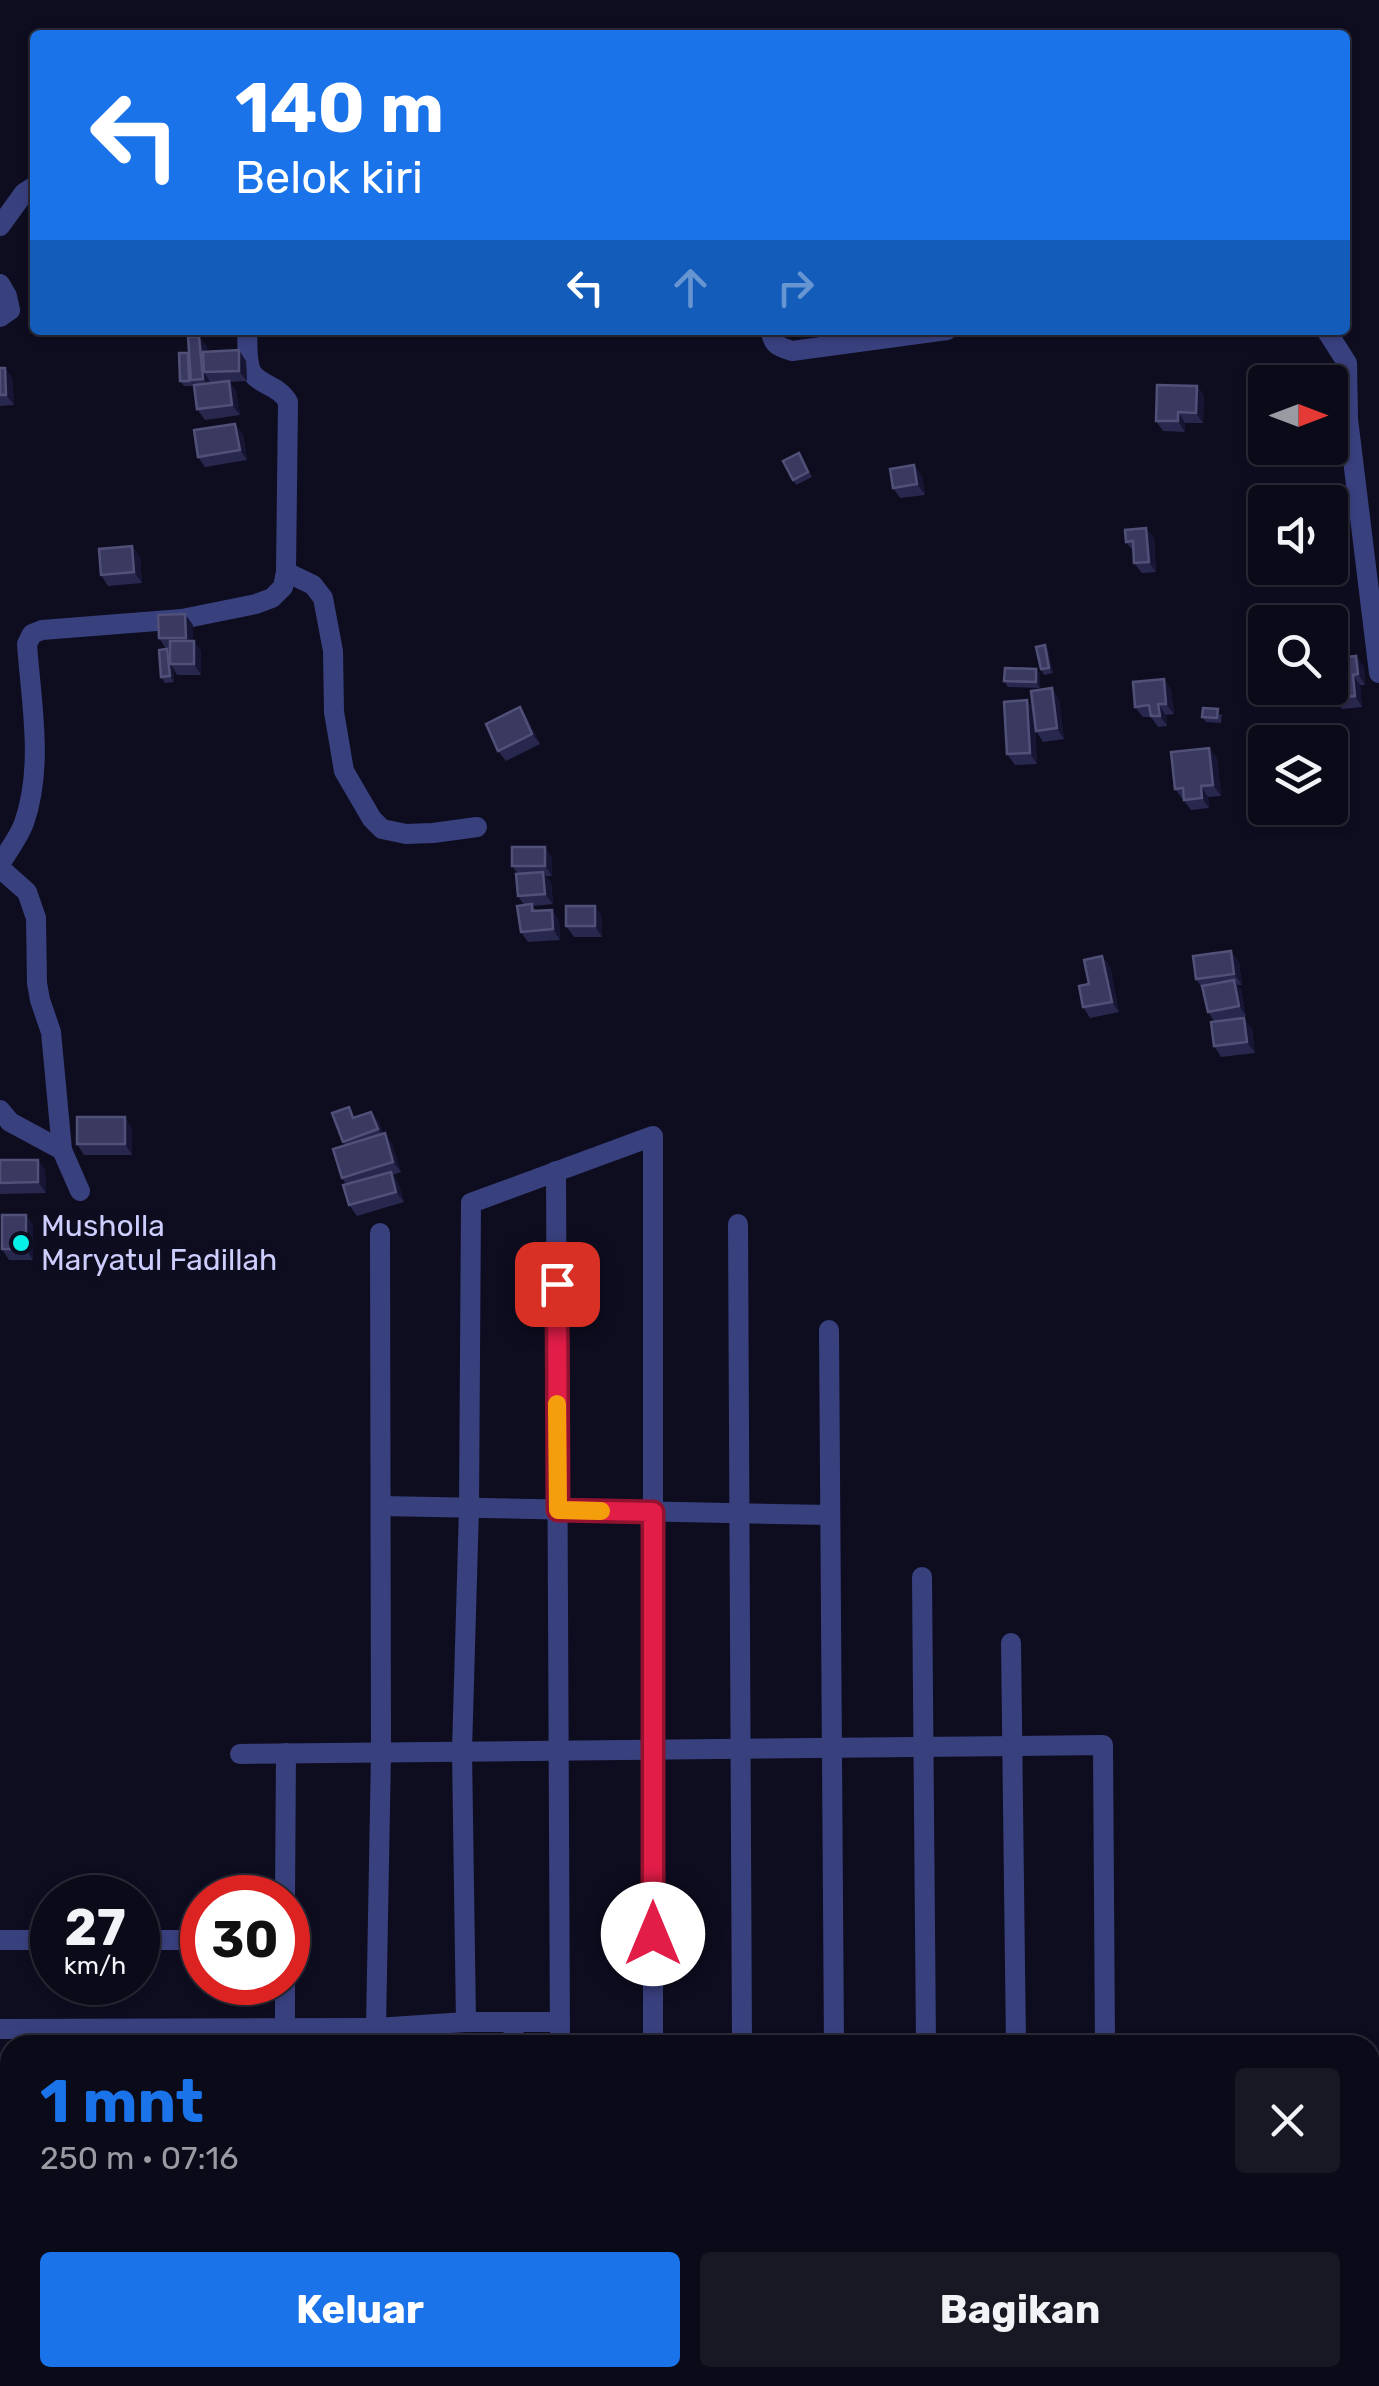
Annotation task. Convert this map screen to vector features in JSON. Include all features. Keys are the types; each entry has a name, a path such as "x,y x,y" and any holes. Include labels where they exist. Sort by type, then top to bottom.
{"street":[{"path":"0,226 30,189"},
{"path":"0,284 10,310 0,317"},
{"path":"80,1191 62,1150 51,1032 37,983 36,918 27,892 0,866 24,826 34,784 27,644 32,634 42,630 182,618 256,604 272,598 283,587 288,402 283,394 252,374 247,335"},
{"path":"772,335 778,347 792,351 910,335"},
{"path":"1329,335 1347,362 1348,419 1379,673"},
{"path":"286,572 313,585 323,598 333,651 334,712 344,771 372,818 382,829 406,834 477,827"},
{"path":"0,1110 10,1122 62,1150"},
{"path":"466,2022 462,1751 469,1508 471,1203 653,1136 653,2035"},
{"path":"556,1172 560,2035"},
{"path":"738,1224 742,2035"},
{"path":"376,2028 380,1232"},
{"path":"829,1330 834,2035"},
{"path":"380,1506 830,1516"},
{"path":"922,1577 926,2035"},
{"path":"1012,1643 1016,2035"},
{"path":"240,1754 1103,1745 1106,2035"},
{"path":"285,1875 286,1754"},
{"path":"0,1940 30,1940"},
{"path":"285,2005 285,2028"},
{"path":"0,2029 376,2028 466,2022 560,2022"},
{"path":"514,2022 514,2035"}],"building":[{"path":"199,336 203,379 191,380 188,337"},
{"path":"239,350 239,371 204,372 203,352"},
{"path":"179,353 188,353 189,381 180,381"},
{"path":"0,368 5,368 6,395 0,395"},
{"path":"229,381 232,405 197,409 194,385"},
{"path":"1157,385 1197,386 1196,413 1178,412 1178,421 1156,421"},
{"path":"235,424 240,450 198,457 194,430"},
{"path":"799,453 808,472 793,480 783,461"},
{"path":"914,465 917,484 893,488 890,469"},
{"path":"1146,528 1149,562 1134,563 1133,541 1126,542 1125,530"},
{"path":"132,546 134,572 101,575 99,549"},
{"path":"185,614 186,638 159,638 158,615"},
{"path":"170,641 194,641 194,664 170,664"},
{"path":"1045,645 1049,668 1041,669 1036,647"},
{"path":"167,649 170,676 161,677 159,650"},
{"path":"1356,656 1358,674 1353,675 1355,696 1348,697 1348,657"},
{"path":"1005,668 1036,669 1036,682 1004,681"},
{"path":"1164,679 1166,704 1158,704 1160,716 1151,716 1149,705 1135,707 1133,682"},
{"path":"1052,688 1057,728 1036,731 1031,691"},
{"path":"1027,700 1030,753 1007,754 1004,702"},
{"path":"520,707 532,734 498,751 486,724"},
{"path":"1203,708 1218,709 1217,718 1202,717"},
{"path":"1209,748 1213,785 1201,786 1202,798 1184,800 1183,788 1175,789 1171,752"},
{"path":"512,847 545,847 545,866 512,866"},
{"path":"543,872 545,894 518,896 516,874"},
{"path":"532,904 532,911 552,910 553,929 521,932 517,906"},
{"path":"566,906 595,906 595,926 566,926"},
{"path":"1231,951 1234,974 1196,979 1193,956"},
{"path":"1102,956 1112,1002 1083,1007 1079,986 1089,984 1084,960"},
{"path":"1234,980 1239,1006 1208,1012 1202,986"},
{"path":"1244,1018 1247,1042 1214,1046 1211,1022"},
{"path":"349,1107 353,1118 371,1112 378,1129 343,1142 332,1113"},
{"path":"77,1117 125,1117 125,1144 77,1144"},
{"path":"385,1133 393,1162 342,1178 333,1149"},
{"path":"0,1160 38,1160 38,1182 0,1183"},
{"path":"391,1172 396,1192 349,1205 343,1185"},
{"path":"2,1215 26,1215 26,1249 2,1249"}],"slow traffic":[{"path":"557,1404 558,1510 601,1511"}],"place":[{"name":"Musholla Maryatul Fadillah","path":"21,1243"}],"route":[{"path":"557,1284 558,1510 653,1512 653,1934"}]}
